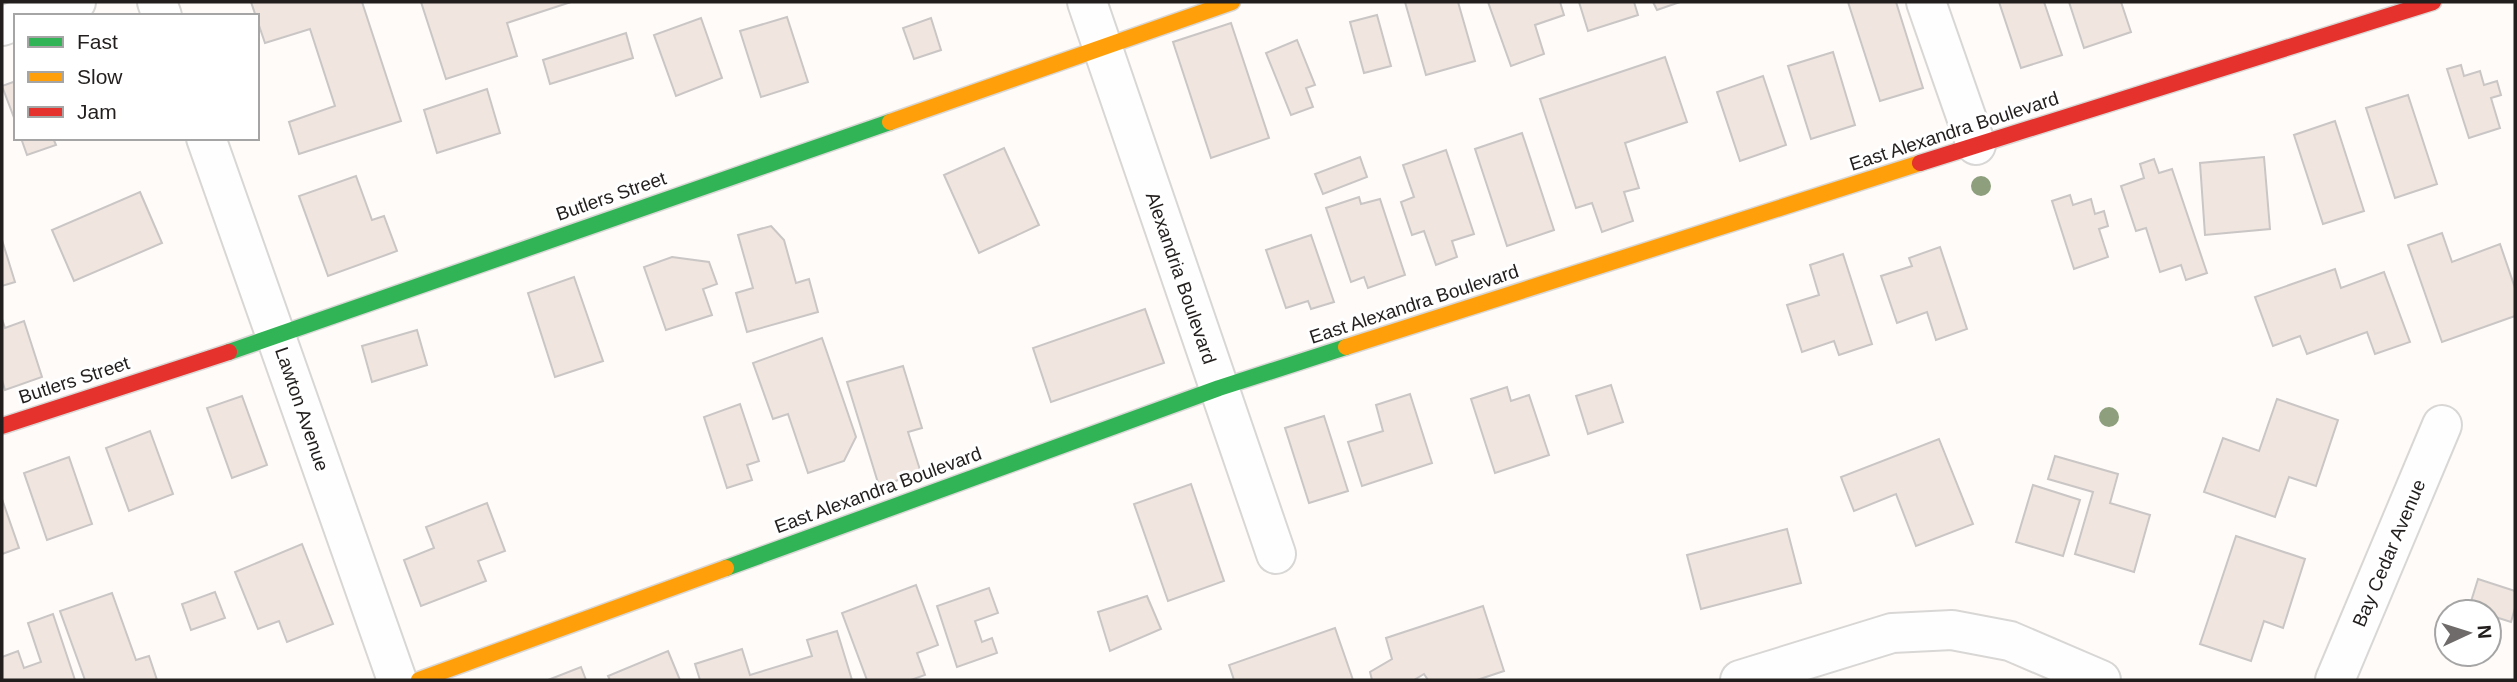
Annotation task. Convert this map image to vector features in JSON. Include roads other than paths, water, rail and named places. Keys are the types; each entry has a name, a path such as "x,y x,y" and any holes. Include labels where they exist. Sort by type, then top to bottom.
{"street":[{"path":"39,14 76,2"},
{"name":"Alexandria Boulevard","path":"1087,2 1276,554"},
{"name":"Butlers Street","path":"2,425 276,336 1231,2"},
{"path":"1926,2 1976,145"},
{"name":"East Alexandra Boulevard","path":"419,680 1219,388 1976,145 2433,2"},
{"name":"Lawton Avenue","path":"207,140 397,680"},
{"name":"Bay Cedar Avenue","path":"2335,680 2442,425"},
{"path":"1740,680 1892,633 1952,630 2010,641 2101,680"}]}
